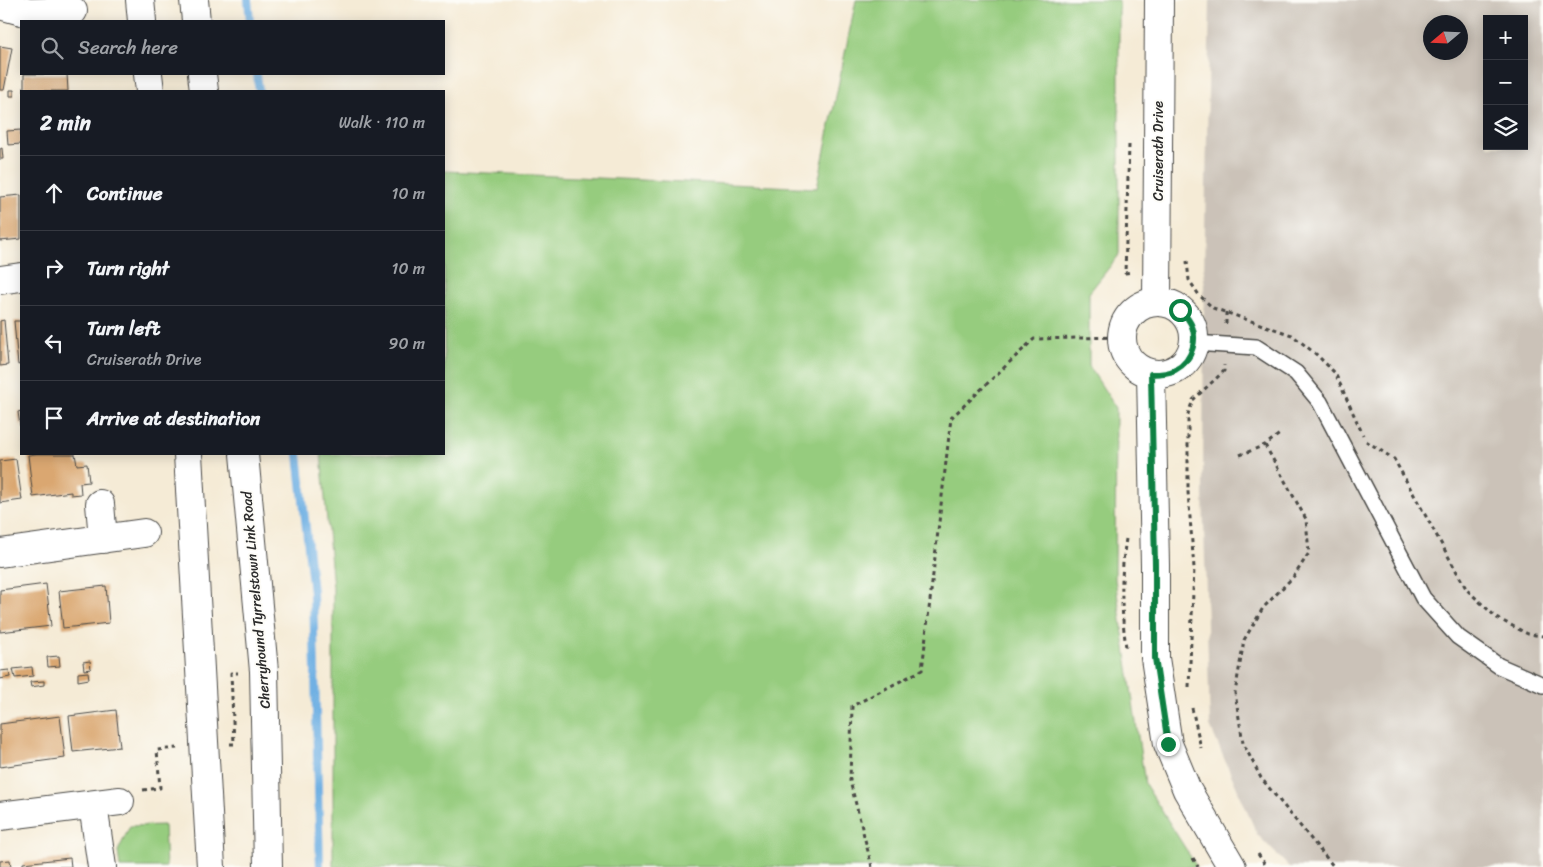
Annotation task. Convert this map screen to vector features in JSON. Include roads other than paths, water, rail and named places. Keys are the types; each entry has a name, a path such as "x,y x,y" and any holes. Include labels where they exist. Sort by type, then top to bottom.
{"street":[{"path":"140,0 142,20"},
{"path":"194,0 196,20"},
{"name":"Cruiserath Drive","path":"1157,302 1159,0"},
{"path":"6,4 29,13 74,11"},
{"path":"148,75 150,90"},
{"path":"202,75 204,90"},
{"path":"0,280 20,277"},
{"path":"1157,302 1169,304 1180,310 1189,319 1193,330 1194,343 1191,354 1184,364 1175,370 1163,374 1151,374 1133,365 1123,347 1122,337 1124,326 1137,309 1157,302"},
{"path":"1151,374 1155,658 1168,744 1187,790 1232,867"},
{"path":"188,455 193,747 211,867"},
{"name":"Cherryhound Tyrrelstown Link Road","path":"244,455 264,671 268,867"},
{"path":"100,504 103,539"},
{"path":"0,553 144,533"},
{"path":"0,816 120,801"},
{"path":"93,805 102,867"}],"lane":[{"path":"1194,343 1256,347 1296,374 1320,402 1423,598 1458,637 1499,666 1543,685"}],"waterway":[{"path":"248,0 250,20"},
{"path":"257,75 259,90"},
{"path":"298,455 313,593 320,867"}]}
